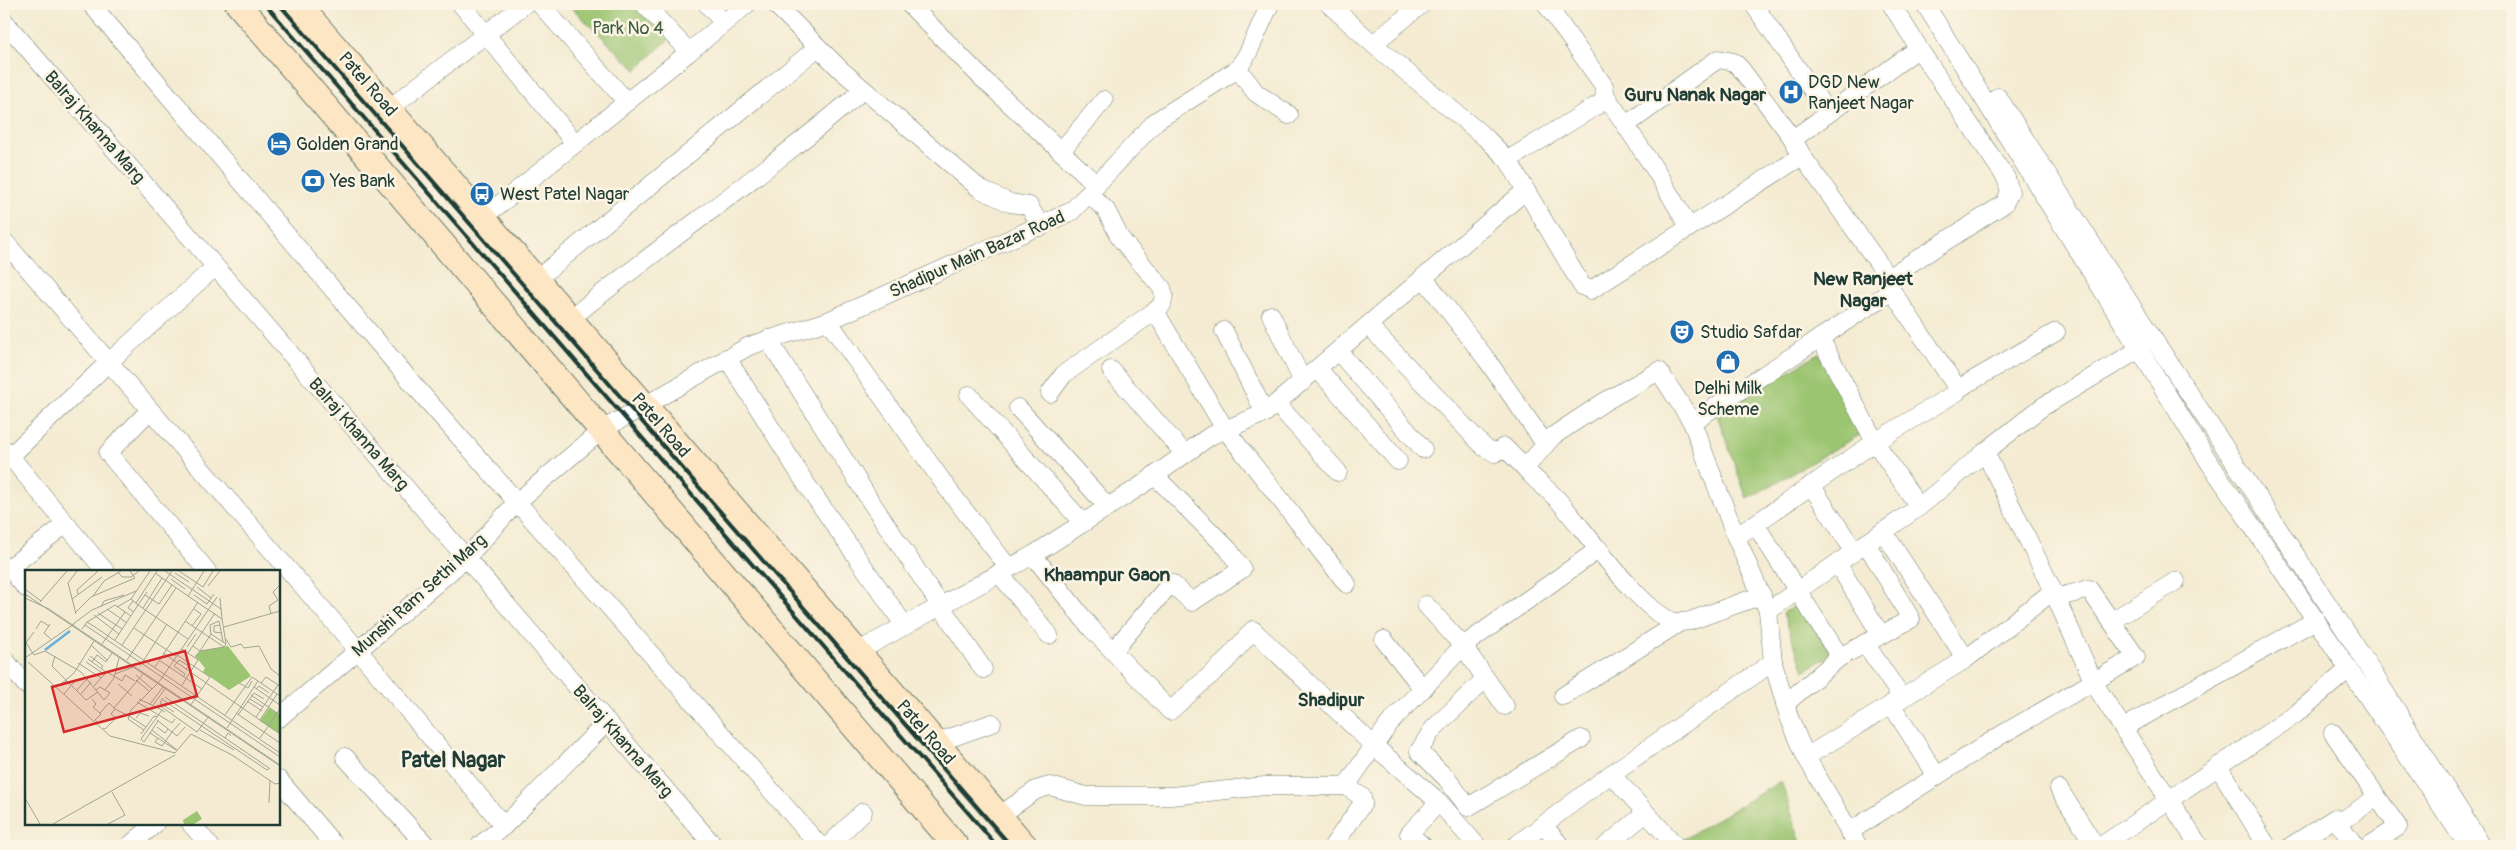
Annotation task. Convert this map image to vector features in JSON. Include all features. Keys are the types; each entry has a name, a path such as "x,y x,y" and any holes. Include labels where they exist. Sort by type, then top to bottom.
{"main road":[{"path":"238,4 956,846"},
{"name":"Patel Road","path":"298,4 1025,846"}],"street":[{"path":"91,4 419,391 820,846"},
{"path":"461,4 575,143"},
{"path":"400,100 525,4"},
{"path":"540,4 626,101"},
{"path":"644,4 689,52"},
{"path":"707,4 724,23"},
{"path":"495,208 747,4"},
{"path":"775,4 863,90 980,189 1010,204 1029,206 1041,226"},
{"path":"909,4 982,78 1061,151 1093,190 1106,210 1120,238 1162,288 1164,295 1162,305 1064,374 1050,393"},
{"name":"Shadipur Main Bazar Road","path":"602,430 749,346 828,321 1072,212 1156,121 1238,69 1248,53 1270,4"},
{"path":"1329,4 1373,44 1487,139 1508,160 1582,286 1587,290 1591,290 1641,259 1802,156"},
{"path":"1373,44 1422,4"},
{"path":"1546,4 1604,86 1606,96 1689,227"},
{"path":"1758,4 1756,8 1828,113"},
{"path":"1692,422 1820,338 1889,285 2004,204 2010,192 2006,178 1891,4"},
{"path":"1925,4 2209,462 2468,846"},
{"path":"1939,4 2133,308 2366,662 2482,846"},
{"name":"Balraj Khanna Marg","path":"4,21 714,846"},
{"path":"1793,139 1915,51 1916,43"},
{"path":"536,280 818,47"},
{"path":"1626,125 1718,59 1727,59 1741,69 1793,139 1802,156 1879,264 1889,285 1958,390"},
{"path":"1238,69 1256,93 1289,115"},
{"path":"570,318 647,256 806,139 863,90"},
{"path":"1508,160 1601,103 1606,96"},
{"path":"1061,151 1104,100"},
{"path":"857,652 1033,555 1154,476 1184,453 1225,429 1271,409 1525,191"},
{"path":"4,241 358,650 504,826"},
{"path":"104,570 6,456 215,267"},
{"path":"1423,277 1487,360 1545,444"},
{"path":"1155,311 1225,429 1347,584"},
{"path":"1271,315 1303,382"},
{"path":"828,321 1049,635"},
{"path":"1368,325 1484,447 1495,453 1504,447 1547,488 1599,549 1649,603 1669,620 1679,623"},
{"path":"1224,331 1271,409 1338,472"},
{"path":"1736,537 1875,442 2056,332"},
{"path":"1820,338 1875,442 1919,507"},
{"path":"768,339 871,502 983,669"},
{"path":"1562,696 1679,623 1765,603 1799,589 1919,507 2042,407 2140,349"},
{"path":"1338,351 1423,449"},
{"path":"727,358 806,484 905,626"},
{"path":"1318,369 1398,461"},
{"path":"1112,370 1184,453"},
{"path":"1525,468 1553,436 1604,402 1659,371 1692,422 1736,537 1765,603 1773,662 1785,704 1806,757 1853,839 1937,776 2001,735 2136,656 2089,589 2055,595 1966,659 1806,757"},
{"path":"969,395 1083,523"},
{"path":"1018,408 1108,507"},
{"path":"150,410 108,453 206,570"},
{"name":"Munshi Ram Sethi Marg","path":"280,717 466,558 517,502 602,430"},
{"path":"1985,452 2055,595 2093,681 2199,846"},
{"path":"1112,651 1171,584 1192,602 1242,569 1228,548 1154,476"},
{"path":"1785,704 1840,656 1912,619 1860,547 1811,486"},
{"path":"25,587 9,568 66,524"},
{"path":"1755,524 1799,589 1840,656"},
{"path":"1883,531 1966,659"},
{"path":"1346,786 1373,745 1463,646 1599,549"},
{"path":"1033,555 1062,595 1112,651 1170,711 1225,662 1253,630 1373,745 1438,802 1477,846"},
{"path":"1837,563 1873,639 1896,701 1937,776"},
{"path":"2112,622 2176,581"},
{"path":"1426,605 1463,646 1505,706"},
{"path":"2123,728 2316,620"},
{"path":"1384,640 1423,689"},
{"path":"4,659 25,684"},
{"path":"1515,846 1612,774 1773,662"},
{"path":"2101,846 2296,714 2348,669"},
{"path":"1485,679 1433,729 1419,750 1446,779 1468,807 1581,739"},
{"path":"479,846 504,826 607,722"},
{"path":"936,743 992,723"},
{"path":"2333,733 2398,827 2369,846"},
{"path":"345,757 427,846"},
{"path":"2218,766 2267,846"},
{"path":"1612,774 1676,846"},
{"path":"280,781 335,846"},
{"path":"998,816 1036,790 1050,786 1086,796 1172,796 1265,786 1346,786 1362,797 1363,803 1333,846"},
{"path":"2059,790 2095,846"},
{"path":"2338,823 2376,797"},
{"path":"1423,846 1409,834 1438,802"},
{"path":"828,846 863,812"},
{"path":"1606,846 1646,813"},
{"path":"2290,846 2335,818 2355,846"},
{"path":"129,846 152,825"},
{"path":"192,825 210,846"},
{"path":"1543,825 1561,846"}],"green space":[{"name":"Park No 4","path":"568,4 638,4 670,38 636,70"},
{"path":"1819,353 1863,433 1747,499 1717,415"},
{"path":"1797,604 1832,654 1804,671 1783,613"},
{"path":"1781,781 1800,840 1806,846 1682,846 1679,842"}],"railway":[{"path":"265,4 997,846"},
{"path":"279,4 1011,846"}],"place":[{"name":"DGD New Ranjeet Nagar","path":"1791,92"},
{"name":"Golden Grand","path":"279,144"},
{"name":"Yes Bank","path":"313,181"},
{"name":"West Patel Nagar","path":"482,194"},
{"name":"Studio Safdar","path":"1682,332"},
{"name":"Delhi Milk Scheme","path":"1728,362"}],"district":[{"name":"Guru Nanak Nagar","path":"1695,94"},
{"name":"New Ranjeet Nagar","path":"1863,289"},
{"name":"Khaampur Gaon","path":"1107,574"},
{"name":"Shadipur","path":"1331,699"},
{"name":"Patel Nagar","path":"453,759"}]}
